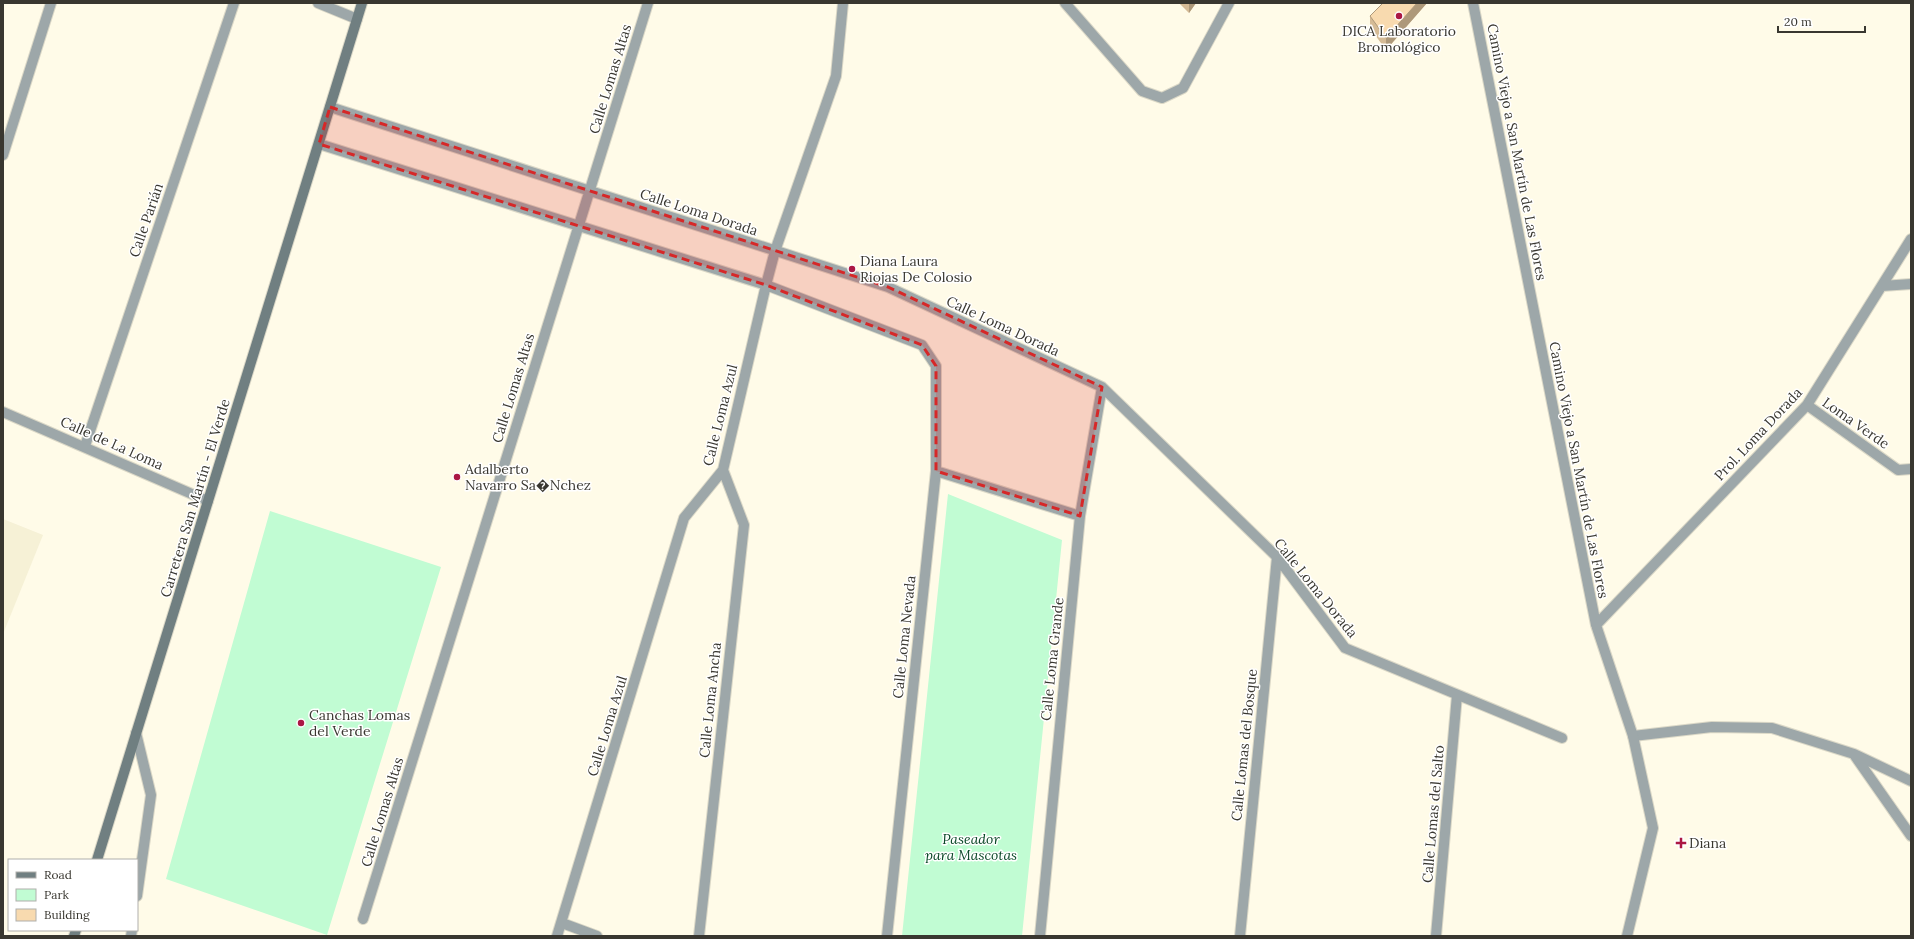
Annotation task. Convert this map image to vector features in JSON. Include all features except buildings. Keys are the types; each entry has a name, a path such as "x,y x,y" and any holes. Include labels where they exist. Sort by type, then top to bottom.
{"street":[{"path":"3,155 51,3"},
{"name":"Calle Parián","path":"85,446 234,3"},
{"path":"318,3 357,19"},
{"path":"362,3 319,144 578,227 766,285"},
{"name":"Calle Lomas Altas","path":"363,919 648,3"},
{"name":"Calle Loma Azul","path":"558,936 684,518 723,470 775,251 836,76 843,3"},
{"path":"1064,3 1142,91 1162,98 1184,88 1229,3"},
{"name":"Camino Viejo a San Martín de Las Flores","path":"1473,3 1596,625 1633,736 1653,828 1627,936"},
{"name":"Calle Loma Dorada","path":"330,107 888,287 1102,387 1277,557 1345,648 1562,738"},
{"name":"Carretera San Martín - El Verde","path":"97,859 319,144"},
{"name":"Prol. Loma Dorada","path":"1596,625 1807,406 1911,239"},
{"path":"1882,286 1911,284"},
{"name":"Calle Loma Nevada","path":"766,285 922,345 936,366 936,471 887,936"},
{"name":"Calle Loma Grande","path":"1040,936 1080,516 1102,387"},
{"name":"Loma Verde","path":"1807,406 1898,470 1911,469"},
{"name":"Calle de La Loma","path":"3,412 85,446 208,501"},
{"name":"Calle Loma Ancha","path":"699,936 744,525 723,470"},
{"path":"936,471 1080,516"},
{"name":"Calle Lomas del Bosque","path":"1240,936 1277,557"},
{"name":"Calle Lomas del Salto","path":"1436,936 1457,695"},
{"path":"1633,736 1712,727 1772,728 1854,754 1911,781"},
{"path":"136,733 152,795 138,889"},
{"path":"1854,754 1911,836"},
{"path":"562,923 597,936"}],"highlighted area":[{"path":"330,107 888,287 1102,387 1080,516 936,471 936,366 922,345 766,285 319,144"}],"shaded area":[{"path":"3,519 43,535 3,634"}],"green space":[{"name":"Paseador para Mascotas","path":"948,494 1062,540 1022,936 902,936"},
{"name":"Canchas Lomas del Verde","path":"270,511 441,567 327,935 166,879"}],"place":[{"name":"DICA Laboratorio Bromológico","path":"1399,16"},
{"name":"Diana Laura Riojas De Colosio","path":"852,269"},
{"name":"Adalberto Navarro Sa�Nchez","path":"457,477"},
{"name":"Canchas Lomas del Verde","path":"301,723"},
{"name":"Diana","path":"1681,843"}]}
